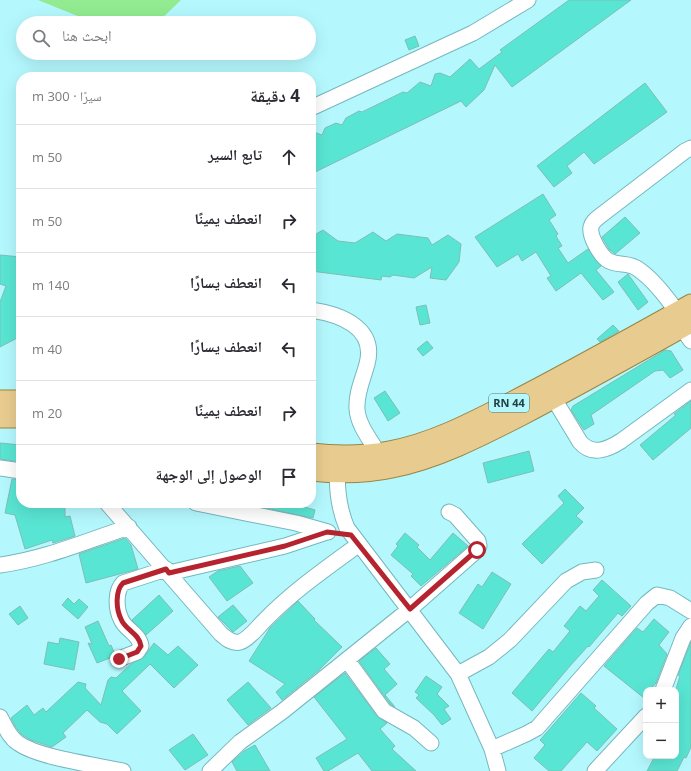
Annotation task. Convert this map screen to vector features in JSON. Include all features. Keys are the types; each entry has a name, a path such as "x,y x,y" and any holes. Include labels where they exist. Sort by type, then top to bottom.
{"main road":[{"name":"RN 44","path":"316,455 360,473 391,468 427,458 499,427 550,392 686,322"},
{"name":"RN 44","path":"316,470 408,446 435,437 494,410 550,392"},
{"path":"0,400 16,400"},
{"path":"0,418 16,418"}],"street":[{"path":"316,106 473,33 528,0"},
{"path":"686,322 666,296 640,270 633,266 606,259 592,236 590,228 593,222 600,216 691,148"},
{"path":"316,311 332,314 346,319 356,326 368,347 368,356 357,400 358,414 361,424 378,453"},
{"path":"550,392 583,446 599,451 610,448 621,441 691,390"},
{"path":"338,465 340,509 355,540 410,609 458,674 492,749 498,771"},
{"path":"0,468 16,470"},
{"path":"112,508 221,634 229,640 241,641 308,580 355,540"},
{"path":"221,508 296,523 355,540"},
{"path":"210,771 240,742 283,711 410,609 479,548 478,542 455,515 449,512"},
{"path":"0,565 24,562 52,554 129,527"},
{"path":"119,659 137,652 141,646 137,636 121,619 117,599 119,588 123,583 167,571 285,546 327,532"},
{"path":"458,674 489,657 510,640 566,581 582,572 596,570"},
{"path":"492,749 537,728 647,603 657,595 670,598 691,611"},
{"path":"664,687 683,638 691,626"},
{"path":"347,660 384,711 414,728 431,743"},
{"path":"0,718 11,737 31,750 123,771"},
{"path":"595,771 643,719"}],"green space":[{"path":"38,0 181,0 164,16 78,16"}],"building":[{"path":"569,0 631,0 512,87 495,65 484,90 466,107 461,101 316,172 316,133 322,135 325,128 336,123 342,125 346,118 403,92 407,93 420,82 431,86 435,74 440,73 450,77 470,59 479,69 502,52 500,50"},
{"path":"415,36 419,46 409,50 405,40"},
{"path":"645,83 667,112 594,164 584,152 567,166 572,173 554,187 537,166"},
{"path":"543,194 556,215 549,220 558,234 556,236 562,246 558,248 568,263 588,249 601,266 596,270 614,292 603,300 581,273 556,291 547,278 551,276 536,252 522,261 518,254 497,267 475,237"},
{"path":"625,217 640,233 615,254 609,249 602,237"},
{"path":"323,230 338,241 355,243 373,232 386,241 397,234 428,238 432,245 448,235 461,244 459,262 446,280 430,278 432,267 414,278 393,275 390,277 382,276 381,280 316,272 316,234"},
{"path":"0,255 16,257 16,339 0,347 0,302 6,286 0,284"},
{"path":"628,274 648,302 638,310 618,282"},
{"path":"426,305 430,323 420,325 416,307"},
{"path":"613,325 619,331 600,342 597,339"},
{"path":"427,341 433,348 423,356 417,349"},
{"path":"665,350 671,351 683,370 670,378 663,370 655,371 591,415 594,424 584,430 571,410 573,406"},
{"path":"385,391 400,413 388,421 374,398"},
{"path":"691,401 691,428 653,460 640,445 676,415 674,414"},
{"path":"0,443 16,445 16,461 0,459"},
{"path":"529,451 534,471 488,483 483,463"},
{"path":"12,479 16,479 16,508 65,508 65,517 70,516 75,536 53,543 52,540 25,549 15,515 5,513"},
{"path":"565,489 584,508 576,516 583,522 542,564 522,544 564,503 558,496"},
{"path":"266,508 308,508 315,510 313,518"},
{"path":"405,533 419,545 417,547 430,560 453,533 468,546 421,586 411,576 413,574 391,555 398,546 396,544"},
{"path":"125,538 131,545 138,569 86,583 79,554"},
{"path":"240,566 253,583 227,601 209,577 218,571"},
{"path":"492,572 511,584 483,629 459,613 478,584 482,587"},
{"path":"602,580 631,606 622,616 618,613 532,711 512,693 549,649 553,652 570,631 564,626 580,606 586,611 599,596 593,590"},
{"path":"159,595 173,611 146,635 132,620"},
{"path":"68,598 74,604 79,599 88,607 78,619 62,605"},
{"path":"298,601 315,619 314,620 342,647 319,670 282,700 276,692 285,684 249,661 270,628"},
{"path":"233,605 247,621 233,632 218,617"},
{"path":"20,606 28,618 18,625 9,614"},
{"path":"654,619 669,632 659,645 667,654 656,683 653,687 643,687 643,697 604,666 637,628 643,632"},
{"path":"98,621 109,646 111,645 114,652 110,658 97,663 88,643 92,644 85,627"},
{"path":"60,638 79,642 74,670 44,664 48,642 59,644"},
{"path":"691,642 691,747 686,758 684,757 677,771 647,771 653,759 679,759 679,687 677,687 680,676 678,675"},
{"path":"154,643 168,655 178,646 198,665 174,688 150,664 122,691 141,711 117,734 107,724 100,722 87,710 63,733 66,737 52,747 31,740 21,734 15,726 11,718 27,705 34,715 43,708 46,712 78,682 86,684 85,688 101,705 108,680 111,677 116,678 131,664 144,657"},
{"path":"376,648 390,664 384,669 397,684 385,695 395,707 390,704 359,661"},
{"path":"345,673 377,716 387,723 380,729 395,746 392,749 416,771 372,771 358,753 328,771 324,771 316,758 347,739 314,697"},
{"path":"426,676 442,687 437,694 449,706 444,709 451,719 442,725 416,698 419,695 415,692"},
{"path":"248,682 271,708 248,725 227,700"},
{"path":"581,693 596,706 594,708 617,729 597,751 587,742 561,771 549,771 534,758 545,745 540,740"},
{"path":"193,734 208,755 185,770 169,750"},
{"path":"255,745 270,771 237,771 232,762 244,751"}],"route":[{"path":"119,659 134,654 140,650 141,646 137,636 121,619 117,599 119,588 123,583 166,569 169,573 285,546 327,532 351,535 410,609 477,550"}]}
